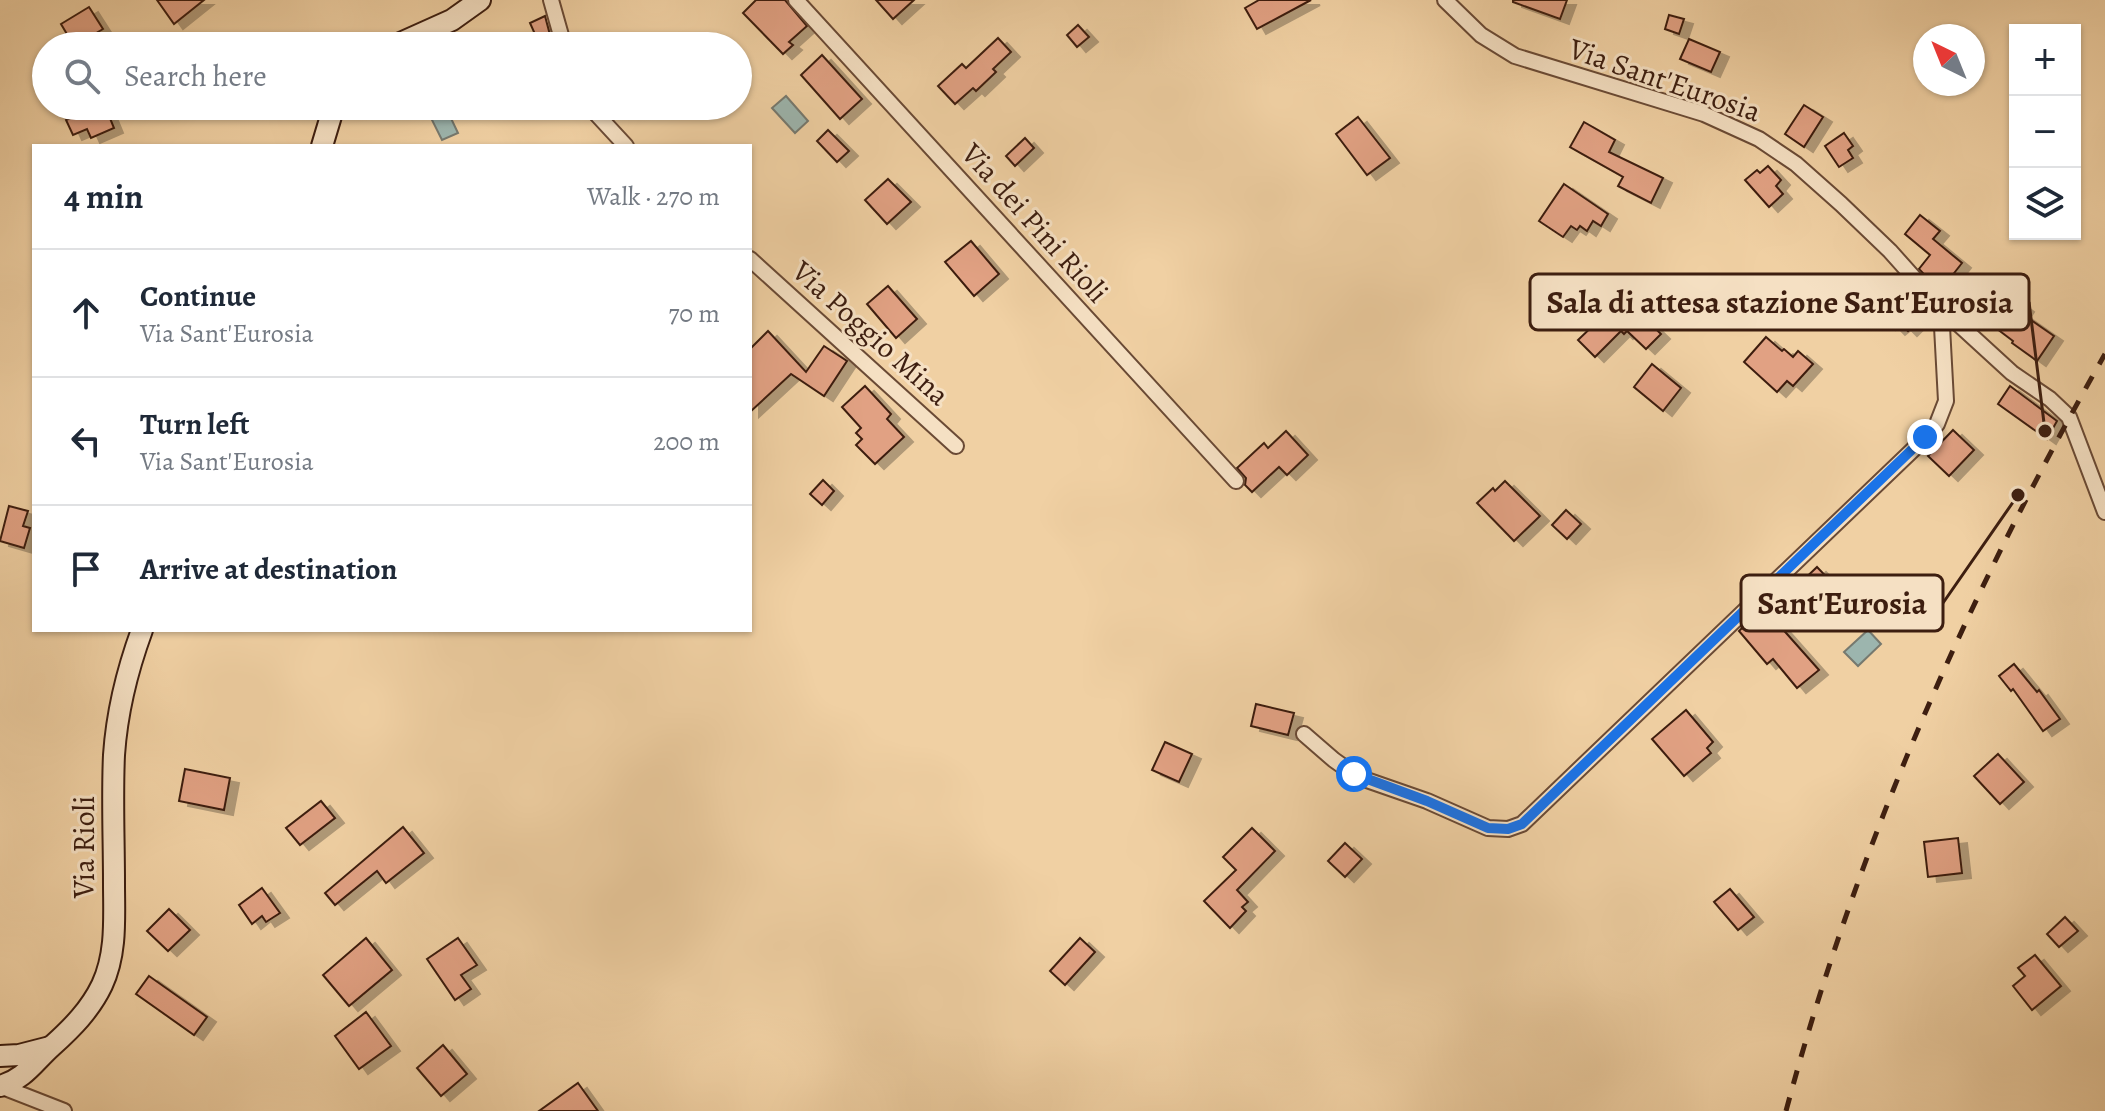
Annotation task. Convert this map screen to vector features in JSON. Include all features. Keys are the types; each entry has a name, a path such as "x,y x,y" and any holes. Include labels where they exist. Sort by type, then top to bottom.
{"main road":[{"path":"426,32 445,24 480,0"},
{"path":"323,144 330,120"},
{"name":"Via Rioli","path":"0,1086 24,1075 69,1032 88,1009 110,962 114,925 117,727 126,679 141,632"},
{"path":"0,1056 50,1047"}],"street":[{"path":"551,0 560,32"},
{"name":"Via dei Pini Rioli","path":"796,0 1236,481"},
{"name":"Via Sant'Eurosia","path":"1445,0 1481,35 1515,56 1713,117 1769,145 1796,164 1870,231 1941,308 2012,373 2050,399 2069,417 2105,512"},
{"path":"602,120 624,144"},
{"name":"Via Poggio Mina","path":"752,261 956,446"},
{"path":"1304,734 1358,777 1427,801 1493,829 1515,828 1526,822 1931,431 1941,416 1946,397 1941,308"},
{"path":"0,1086 64,1111"}],"water":[{"path":"786,96 808,121 795,133 772,108"},
{"path":"432,120 452,120 458,133 442,140"},
{"path":"1868,630 1881,644 1858,666 1844,652"}],"building":[{"path":"157,0 204,0 174,24"},
{"path":"756,0 785,0 807,26 789,42 793,45 783,54 743,13"},
{"path":"876,0 914,0 893,19"},
{"path":"1259,0 1311,0 1257,29 1245,8"},
{"path":"1513,0 1567,0 1560,19"},
{"path":"89,7 103,29 98,32 66,32 61,24"},
{"path":"1669,15 1684,19 1679,34 1665,29"},
{"path":"545,16 549,32 534,32 530,23"},
{"path":"1078,25 1089,37 1077,47 1067,35"},
{"path":"998,38 1011,52 976,91 973,88 955,104 938,86 962,64 966,68"},
{"path":"1689,39 1720,52 1711,72 1680,59"},
{"path":"822,55 862,99 840,119 801,75"},
{"path":"1804,105 1823,117 1804,147 1785,134"},
{"path":"1358,117 1390,158 1367,175 1336,134"},
{"path":"66,120 111,120 114,128 91,138 87,129 73,135"},
{"path":"1584,122 1615,140 1609,152 1663,178 1651,203 1618,186 1623,177 1570,147"},
{"path":"828,130 849,151 837,162 817,141"},
{"path":"1844,133 1853,146 1848,150 1853,158 1839,167 1825,146"},
{"path":"1025,138 1034,148 1015,166 1006,156"},
{"path":"1768,166 1781,180 1776,186 1783,194 1769,207 1745,180"},
{"path":"888,179 911,202 887,224 865,200"},
{"path":"1564,184 1608,214 1601,226 1593,221 1587,231 1580,226 1577,230 1571,226 1563,237 1539,221"},
{"path":"1920,215 1940,231 1933,239 1962,263 1940,291 1919,269 1930,255 1905,234"},
{"path":"971,241 999,274 974,296 945,262"},
{"path":"888,286 917,319 896,338 867,304"},
{"path":"1896,287 1916,307 1917,322 1908,331 1902,325 1896,330 1875,308"},
{"path":"2005,292 2025,307 2021,313 2054,336 2037,361 1984,319"},
{"path":"1623,297 1661,334 1646,349 1627,331 1624,334 1621,331 1595,357 1578,340"},
{"path":"768,331 806,372 824,346 847,361 824,396 791,374 752,410 752,347"},
{"path":"1766,337 1782,351 1784,349 1793,357 1798,351 1813,364 1793,386 1787,381 1777,392 1744,362"},
{"path":"1652,364 1681,388 1663,411 1634,387"},
{"path":"865,386 891,414 887,419 904,437 875,464 856,445 862,439 856,433 861,428 842,407"},
{"path":"2010,386 2057,421 2047,439 1998,404"},
{"path":"1953,430 1974,450 1949,476 1928,456"},
{"path":"1286,431 1308,455 1287,475 1279,467 1252,492 1237,468 1264,443 1268,448"},
{"path":"823,480 834,491 822,505 810,494"},
{"path":"1505,481 1540,516 1514,541 1477,503"},
{"path":"9,506 28,511 23,526 30,528 24,548 0,541"},
{"path":"1566,510 1581,524 1567,539 1552,525"},
{"path":"1817,567 1837,588 1816,608 1796,587"},
{"path":"1763,607 1819,670 1797,688 1773,659 1767,664 1739,631"},
{"path":"2014,664 2037,692 2039,690 2060,719 2043,731 2013,689 2011,691 1999,676"},
{"path":"1256,704 1294,713 1288,735 1251,726"},
{"path":"1686,710 1713,742 1707,748 1711,753 1684,776 1652,739"},
{"path":"1165,742 1192,754 1179,782 1152,770"},
{"path":"1998,754 2024,782 2000,804 1974,776"},
{"path":"185,769 230,778 224,810 179,801"},
{"path":"321,801 335,818 300,845 286,828"},
{"path":"403,827 424,853 386,883 377,871 335,905 325,893"},
{"path":"1252,828 1275,851 1237,890 1248,902 1242,907 1246,911 1230,928 1204,901 1236,870 1223,857"},
{"path":"1958,838 1962,873 1928,877 1924,842"},
{"path":"1345,843 1362,859 1345,877 1328,861"},
{"path":"262,888 280,913 266,922 262,916 252,924 239,905"},
{"path":"1730,889 1754,917 1738,930 1714,902"},
{"path":"169,909 190,930 168,951 147,931"},
{"path":"2065,917 2078,931 2059,947 2047,934"},
{"path":"366,938 392,970 349,1006 323,975"},
{"path":"458,938 477,965 461,975 471,989 455,1000 427,959"},
{"path":"1080,938 1095,952 1065,985 1050,971"},
{"path":"2035,955 2061,986 2032,1010 2013,986 2025,976 2018,968"},
{"path":"149,976 207,1017 194,1035 136,994"},
{"path":"366,1012 391,1046 359,1069 335,1036"},
{"path":"443,1045 467,1074 441,1096 417,1068"},
{"path":"578,1083 598,1111 539,1111"}],"railway":[{"path":"1786,1111 1847,914 1921,722 2008,536 2105,354"}],"place":[{"name":"Sala di attesa stazione Sant'Eurosia","path":"2045,431"},
{"name":"Sant'Eurosia","path":"2018,495"}],"route":[{"path":"1354,774 1488,828 1501,830 1522,824 1925,437"}]}
